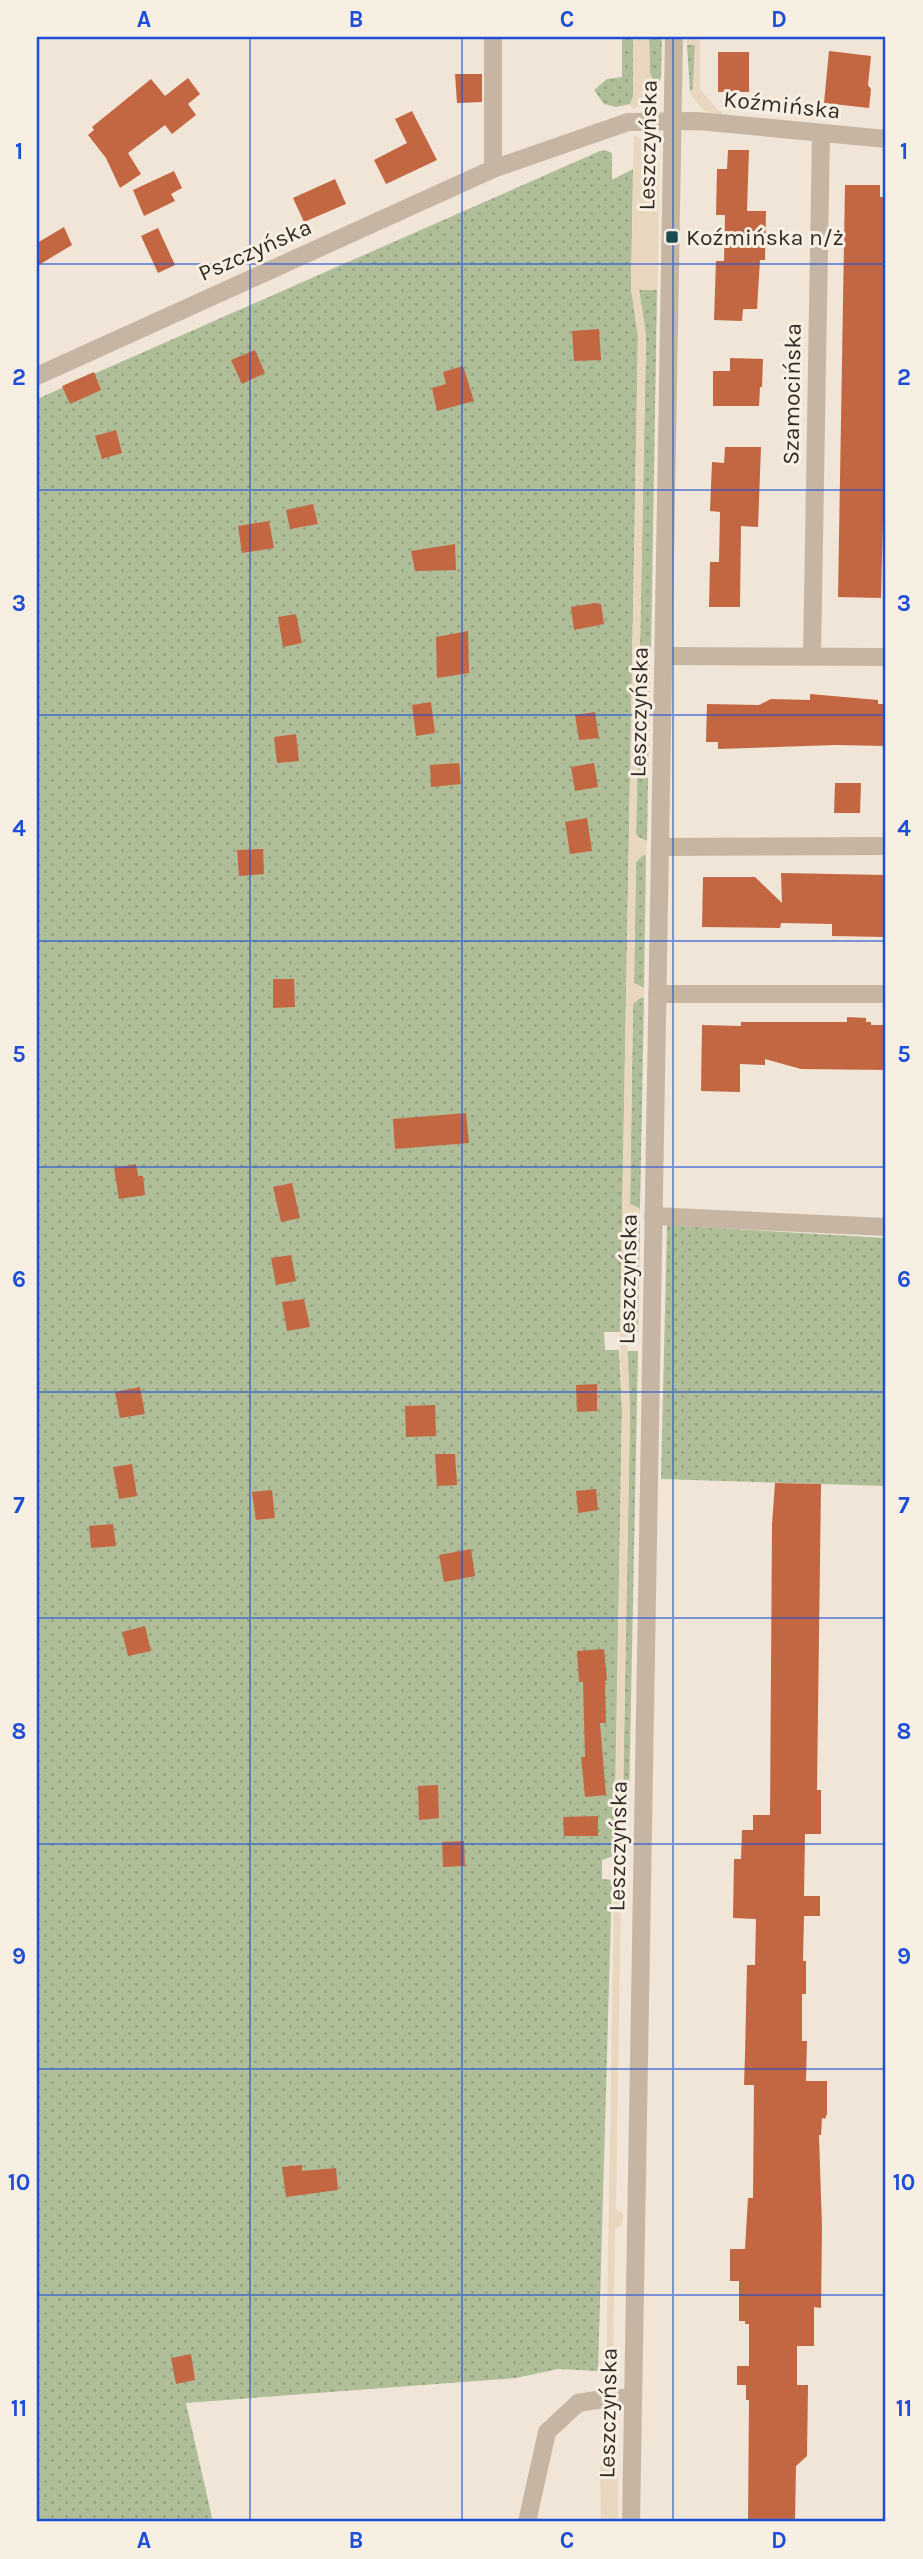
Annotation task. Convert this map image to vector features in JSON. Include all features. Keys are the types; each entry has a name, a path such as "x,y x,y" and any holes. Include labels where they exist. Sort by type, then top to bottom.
{"street":[{"path":"493,37 494,169"},
{"name":"Leszczyńska","path":"631,2522 674,37"},
{"name":"Pszczyńska","path":"37,376 494,169 628,122 673,121"},
{"name":"Koźmińska","path":"673,121 698,121 886,139"},
{"name":"Szamocińska","path":"812,656 821,134"},
{"path":"664,656 886,657"},
{"path":"661,847 886,846"},
{"path":"657,994 886,994"},
{"path":"653,1216 886,1227"},
{"path":"527,2522 547,2432 578,2403 609,2398 633,2398"}],"green space":[{"path":"622,37 633,37 633,97 630,104 616,107 604,104 594,90 607,79 622,77"},
{"path":"649,37 662,37 661,77 657,91 650,73"},
{"path":"687,45 695,45 693,89 690,92"},
{"path":"605,150 612,153 612,180 633,169 631,288 638,336 620,1332 604,1332 605,1350 619,1350 622,1411 614,1856 602,1860 602,1879 612,1880 598,2371 558,2369 516,2378 186,2403 213,2522 37,2522 37,399"},
{"path":"639,289 657,290 651,651 640,646 646,336"},
{"path":"646,663 650,663 647,841 636,834 639,670"},
{"path":"642,855 646,855 644,988 634,983 636,862"},
{"path":"644,998 640,1209 630,1204 633,1004"},
{"path":"635,1220 640,1220 638,1332 627,1332 629,1226"},
{"path":"667,1225 886,1238 886,1486 661,1479"},
{"path":"627,1351 638,1351 629,1800 623,1795 630,1411"}],"shaded area":[{"path":"633,37 649,37 650,73 657,91 648,102 633,109 630,104 633,97"},
{"path":"687,37 700,37 700,89 718,110 722,111 722,115 704,111 691,95 695,45 687,45"},
{"path":"634,135 653,147 659,165 658,271 657,290 639,290 646,336 640,646 651,651 650,663 642,665 639,670 636,834 638,838 647,841 646,855 636,862 634,983 644,988 644,998 633,1004 630,1204 640,1209 640,1220 635,1220 629,1226 627,1332 630,1411 623,1795 629,1800 630,1811 622,1817 616,2209 623,2214 622,2225 615,2230 612,2439 608,2469 618,2470 618,2522 601,2522 600,2470 605,2439 622,1411 620,1332 638,336 631,288"}],"building":[{"path":"829,51 871,56 869,108 824,103"},
{"path":"718,52 749,52 749,92 718,92"},
{"path":"455,74 482,74 482,102 457,103"},
{"path":"188,78 200,94 188,104 196,115 172,134 165,125 128,153 141,174 120,188 106,158 88,135 94,130 92,127 151,79 165,96"},
{"path":"412,111 437,160 386,184 374,160 407,143 395,119"},
{"path":"728,150 749,150 747,211 766,211 765,260 760,260 757,309 743,309 742,321 714,320 716,261 724,261 725,215 716,215 717,169 727,169"},
{"path":"174,171 182,188 171,194 175,201 144,216 133,190"},
{"path":"335,179 346,204 304,222 293,198"},
{"path":"845,185 880,185 880,197 886,197 886,404 881,598 838,597"},
{"path":"64,227 72,245 37,266 37,243"},
{"path":"158,228 175,265 158,273 141,236"},
{"path":"599,329 601,360 574,361 572,331"},
{"path":"255,350 265,373 242,384 231,360"},
{"path":"730,358 763,359 759,406 713,406 713,371 730,371"},
{"path":"463,366 474,401 437,411 432,388 446,384 443,372"},
{"path":"94,372 101,390 70,404 62,386"},
{"path":"116,430 122,453 102,459 95,436"},
{"path":"725,447 761,447 758,527 741,526 740,607 709,607 710,562 719,562 720,512 710,511 712,462 724,463"},
{"path":"313,504 318,524 290,529 286,510"},
{"path":"269,521 274,548 242,553 238,526"},
{"path":"455,544 456,570 415,571 411,551"},
{"path":"601,604 604,624 574,630 571,607"},
{"path":"296,614 302,643 283,647 278,617"},
{"path":"468,631 469,673 437,678 436,637"},
{"path":"810,694 878,700 878,704 886,704 886,746 718,749 718,742 706,742 707,704 759,705 771,699 810,700"},
{"path":"431,702 435,733 416,736 412,705"},
{"path":"595,712 599,738 579,740 575,715"},
{"path":"296,734 299,761 277,763 274,737"},
{"path":"459,763 461,784 431,787 430,765"},
{"path":"594,763 598,787 575,791 571,767"},
{"path":"835,783 861,783 860,813 834,813"},
{"path":"587,818 592,851 570,854 565,822"},
{"path":"263,849 264,874 239,876 237,850"},
{"path":"781,873 886,875 884,937 832,936 832,924 781,923 780,928 702,927 703,877 755,877 782,903"},
{"path":"273,979 294,979 295,1007 273,1008"},
{"path":"847,1017 866,1018 866,1022 871,1022 871,1025 886,1025 886,1070 801,1069 765,1059 765,1065 740,1064 740,1092 701,1091 702,1025 741,1026 741,1022 847,1022"},
{"path":"466,1113 469,1143 395,1149 393,1119"},
{"path":"136,1164 138,1176 143,1176 145,1195 119,1199 114,1168"},
{"path":"292,1183 300,1218 281,1222 273,1187"},
{"path":"291,1255 296,1281 276,1285 271,1258"},
{"path":"304,1299 310,1327 287,1331 282,1302"},
{"path":"597,1384 597,1411 577,1412 576,1385"},
{"path":"140,1387 145,1414 120,1418 115,1392"},
{"path":"435,1405 436,1436 406,1437 405,1406"},
{"path":"435,1454 455,1454 457,1485 437,1486"},
{"path":"132,1464 137,1496 119,1499 113,1467"},
{"path":"775,1483 821,1484 817,1790 821,1790 821,1834 805,1834 804,1896 820,1896 820,1916 804,1916 803,1961 806,1961 806,1994 802,1994 802,2041 807,2041 806,2081 827,2081 827,2114 825,2119 822,2118 819,2135 821,2308 814,2307 814,2346 797,2346 797,2385 808,2385 807,2456 796,2466 795,2522 748,2522 749,2400 746,2400 746,2385 737,2385 737,2366 749,2366 749,2324 739,2321 739,2281 730,2281 730,2249 745,2249 748,2198 753,2198 754,2085 744,2085 747,1965 755,1965 756,1919 733,1918 734,1859 741,1859 742,1830 753,1830 753,1815 770,1815 772,1524"},
{"path":"596,1489 598,1510 578,1513 576,1491"},
{"path":"272,1490 275,1518 256,1520 252,1492"},
{"path":"113,1524 116,1546 91,1548 89,1526"},
{"path":"471,1549 475,1576 444,1582 439,1555"},
{"path":"145,1626 151,1651 128,1656 122,1632"},
{"path":"604,1649 607,1680 606,1723 600,1723 606,1795 585,1797 581,1757 585,1757 583,1682 579,1682 577,1651"},
{"path":"438,1785 439,1818 419,1820 418,1786"},
{"path":"598,1816 598,1836 564,1836 563,1817"},
{"path":"464,1841 465,1866 443,1867 442,1842"},
{"path":"302,2165 302,2171 336,2168 338,2190 286,2197 282,2167"},
{"path":"191,2354 195,2380 176,2384 171,2358"}],"place":[{"name":"Koźmińska n/ż","path":"672,237"}]}
